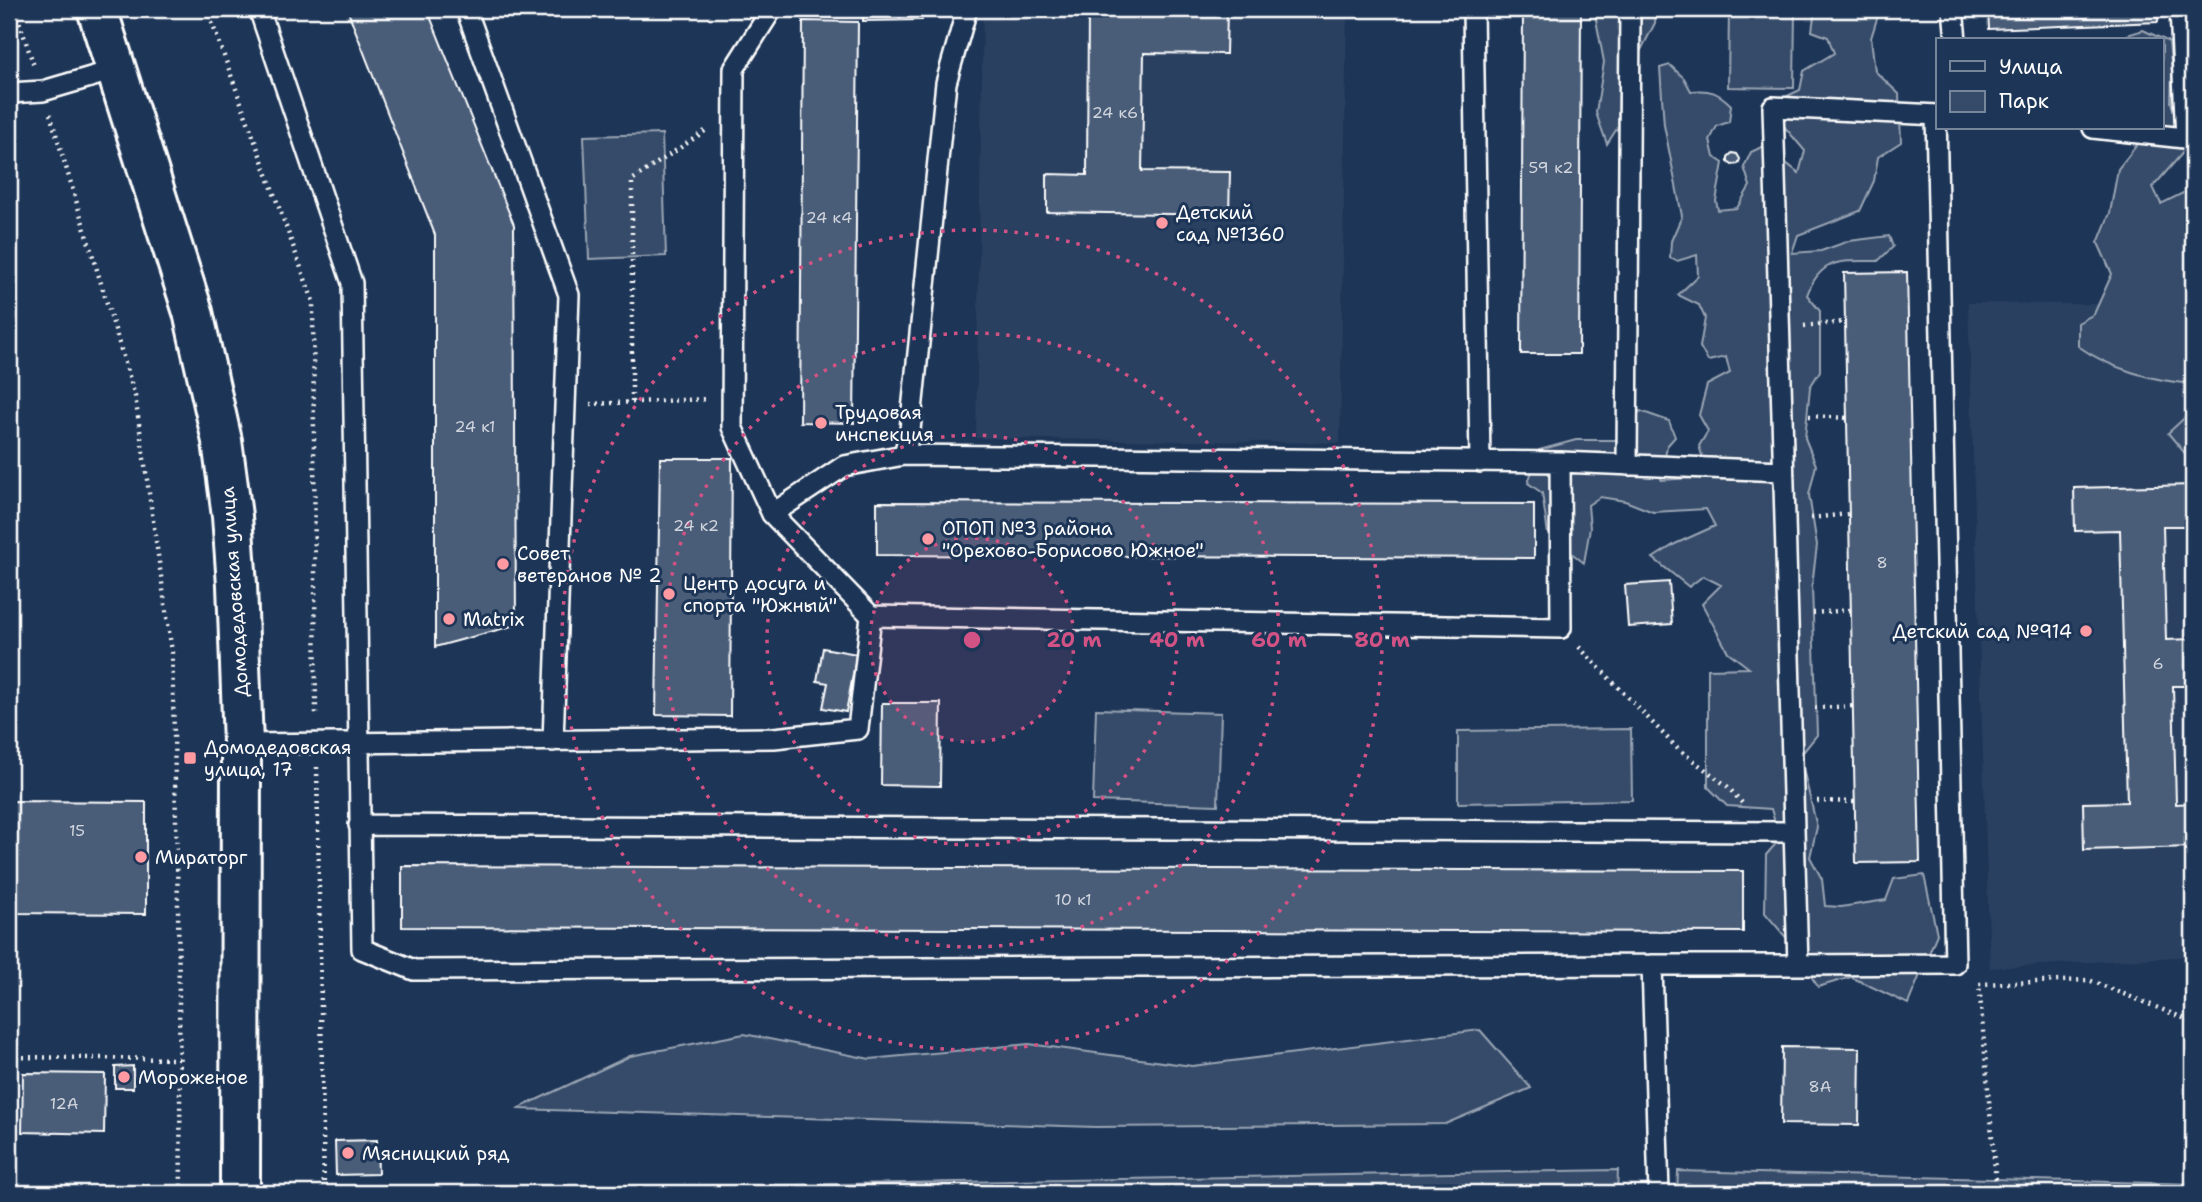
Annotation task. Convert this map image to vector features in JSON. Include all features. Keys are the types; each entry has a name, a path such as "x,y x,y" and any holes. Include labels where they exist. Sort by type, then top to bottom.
{"street":[{"name":"Домодедовская улица","path":"97,9 193,312 222,441 232,516 243,744 240,1193"}],"lane":[{"path":"259,9 352,283 362,949 414,970 1955,964 1937,130"},
{"path":"466,9 569,295 553,741"},
{"path":"772,9 734,69 733,427 772,514 871,617 1561,628 1560,463"},
{"path":"904,455 910,430 947,83 967,9"},
{"path":"1473,9 1480,461"},
{"path":"1627,465 1630,9"},
{"path":"1953,9 1956,38"},
{"path":"2111,130 2190,139 2180,9"},
{"path":"9,93 43,91 118,69"},
{"path":"1798,965 1773,107 1936,115"},
{"path":"772,514 844,467 904,455 1480,461 1783,471"},
{"path":"243,744 774,738 858,729 871,617"},
{"path":"359,824 1794,832"},
{"path":"1652,965 1659,1191"}],"path":[{"path":"9,1188 181,1191 172,652 159,558 135,396 43,91 15,9"},
{"path":"207,9 313,301 316,744 324,1192 1362,1191 1602,1187 1740,1193"},
{"path":"632,402 632,180 734,112"},
{"path":"1779,328 1844,322"},
{"path":"565,405 733,398"},
{"path":"1782,414 1847,418"},
{"path":"1785,520 1849,514"},
{"path":"1788,614 1851,610"},
{"path":"1561,628 1678,749 1727,786 1767,832"},
{"path":"1790,709 1853,706"},
{"path":"1793,801 1855,802"},
{"path":"1997,1193 1979,984 2089,980 2193,1023"},
{"path":"9,1056 180,1059"},
{"path":"1594,1193 1602,1187"}],"shaded area":[{"name":"Детский сад №1360","path":"983,9 1347,9 1340,443 976,438"},
{"name":"Детский сад №914","path":"1968,303 2193,305 2193,956 1990,968"}],"green space":[{"path":"1594,9 1656,9 1655,23 1619,93 1618,127 1607,144 1596,113 1604,62"},
{"path":"1729,9 1795,9 1794,88 1728,87"},
{"path":"1815,9 1880,9 1871,38 1875,71 1899,94 1901,142 1878,157 1874,181 1860,211 1798,235 1792,253 1821,251 1849,241 1889,236 1893,247 1878,261 1843,262 1826,268 1819,274 1807,295 1820,311 1820,371 1810,387 1805,438 1816,465 1809,495 1817,545 1812,586 1817,735 1800,756 1817,827 1810,857 1822,879 1825,906 1841,907 1886,900 1894,879 1924,875 1937,934 1908,1004 1851,977 1818,987 1789,941 1765,913 1766,855 1780,839 1771,809 1727,806 1708,787 1708,669 1749,668 1728,652 1702,604 1721,585 1703,576 1689,587 1653,558 1675,544 1715,526 1706,509 1653,512 1625,501 1600,497 1588,505 1590,528 1584,563 1548,534 1542,493 1528,483 1539,450 1576,440 1616,440 1640,411 1669,421 1675,437 1667,446 1661,480 1709,477 1699,446 1708,431 1699,415 1707,385 1730,373 1726,357 1708,361 1700,347 1705,318 1699,305 1678,295 1698,276 1697,255 1677,261 1670,258 1671,241 1682,216 1664,125 1660,68 1670,65 1684,78 1691,91 1713,92 1731,105 1729,122 1717,126 1710,140 1714,157 1723,163 1716,201 1718,210 1737,208 1750,186 1744,167 1751,152 1764,146 1799,173 1805,151 1764,107 1800,90 1804,71 1834,53 1828,37 1812,31"},
{"path":"2143,30 2160,38 2125,38"},
{"path":"2164,40 2169,42 2171,102 2186,149 2153,187 2161,204 2193,188 2193,384 2133,372 2104,361 2078,346 2078,323 2094,314 2112,274 2098,243 2110,213 2118,169 2140,141 2159,130 2164,130"},
{"path":"662,134 666,256 589,259 584,136"},
{"path":"2193,410 2193,460 2168,433"},
{"path":"1096,709 1221,713 1218,805 1093,801"},
{"path":"1631,729 1632,800 1458,803 1458,731"},
{"path":"1480,1030 1531,1088 1445,1124 1095,1127 517,1109 630,1056 744,1034 870,1059 1029,1044 1192,1066"},
{"path":"1618,1170 1617,1193 354,1193"},
{"path":"1678,1171 2193,1184 2193,1193 1677,1193"}],"building":[{"path":"347,9 427,9 514,225 516,625 435,647 435,235"},
{"path":"863,9 922,9 922,20 863,21"},
{"path":"1088,9 1227,9 1226,54 1144,53 1142,171 1230,172 1229,215 1047,212 1047,174 1087,175"},
{"path":"1523,9 1581,9 1579,354 1521,354"},
{"path":"1988,9 2157,9 2158,22 1989,29"},
{"path":"803,21 858,22 854,423 800,422"},
{"path":"1732,153 1737,154 1740,159 1738,164 1732,165 1728,162"},
{"path":"1907,272 1920,862 1856,863 1844,273"},
{"path":"660,458 732,458 730,716 656,715"},
{"path":"2193,485 2193,526 2163,526 2166,640 2193,639 2193,686 2173,686 2176,804 2193,803 2193,847 2084,850 2083,803 2127,802 2120,530 2075,531 2074,488"},
{"path":"877,502 1534,504 1534,558 877,555"},
{"path":"1669,582 1672,624 1628,627 1625,585"},
{"path":"823,648 857,654 846,712 823,708 828,683 817,681"},
{"path":"882,703 941,703 940,786 881,785"},
{"path":"9,801 146,802 146,914 9,913"},
{"path":"402,866 1743,871 1743,932 402,927"},
{"path":"1782,1047 1860,1048 1859,1125 1781,1124"},
{"name":"Мороженое","path":"133,1066 133,1088 115,1088 115,1067"},
{"path":"23,1073 105,1074 104,1134 22,1132"},
{"path":"377,1140 378,1174 336,1175 335,1141"}],"place":[{"name":"Детский сад №1360","path":"1162,223"},
{"name":"Трудовая инспекция","path":"821,423"},
{"name":"ОПОП №3 района \"Орехово-Борисово Южное\"","path":"928,539"},
{"name":"Совет ветеранов № 2","path":"503,564"},
{"name":"Центр досуга и спорта \"Южный\"","path":"669,594"},
{"name":"Matrix","path":"449,619"},
{"name":"Детский сад №914","path":"2086,631"},
{"name":"Домодедовская улица, 17","path":"190,758"},
{"name":"Мираторг","path":"141,857"},
{"name":"Мороженое","path":"124,1077"},
{"name":"Мясницкий ряд","path":"348,1153"}]}
